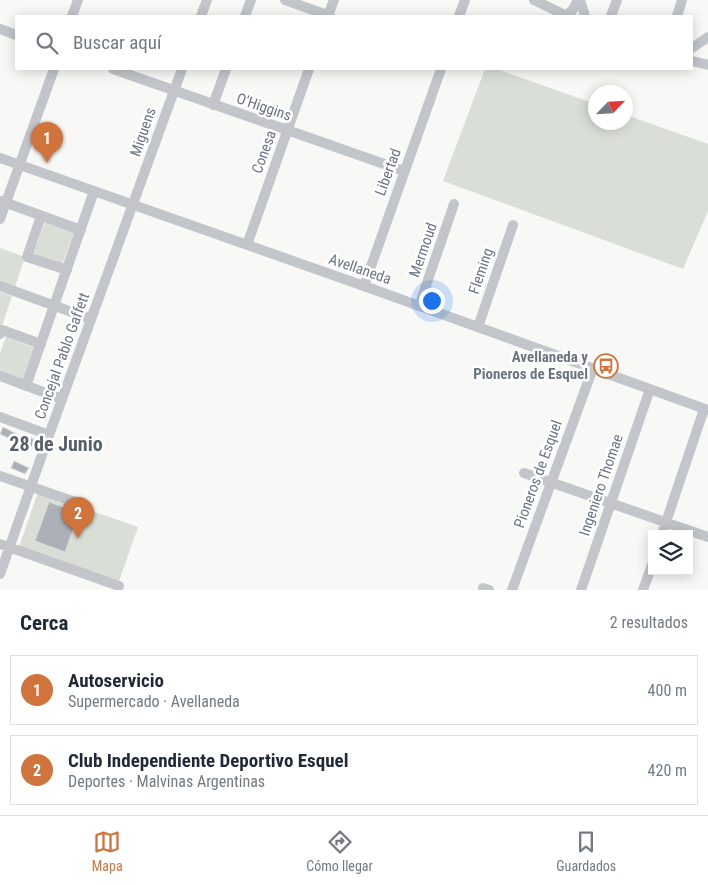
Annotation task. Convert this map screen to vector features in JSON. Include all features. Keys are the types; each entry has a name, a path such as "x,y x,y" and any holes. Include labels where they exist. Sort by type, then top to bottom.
{"street":[{"path":"72,15 78,0"},
{"path":"201,15 207,0"},
{"path":"245,15 251,0"},
{"path":"285,0 326,15"},
{"path":"329,15 334,0"},
{"path":"459,15 465,0"},
{"path":"534,0 564,15"},
{"path":"567,15 579,0"},
{"path":"579,0 586,15"},
{"path":"611,15 617,0"},
{"path":"678,15 682,0"},
{"path":"0,29 15,34"},
{"path":"693,47 708,37"},
{"path":"693,61 708,65"},
{"path":"0,219 3,202 19,165 54,70"},
{"name":"O'Higgins","path":"116,70 404,172"},
{"name":"Miguens","path":"133,205 182,70"},
{"path":"213,105 226,70"},
{"name":"Conesa","path":"247,245 309,70"},
{"name":"Libertad","path":"364,286 441,70"},
{"name":"Avellaneda","path":"0,158 706,409"},
{"path":"26,386 94,191"},
{"path":"3,202 81,230"},
{"name":"Mermoud","path":"420,306 454,204"},
{"name":"Concejal Pablo Gaffett","path":"0,574 5,545 30,487 133,205"},
{"path":"41,216 27,257 67,270"},
{"name":"Fleming","path":"478,327 513,225"},
{"path":"0,286 91,319"},
{"path":"0,334 2,330 41,344"},
{"name":"Pioneros de Esquel","path":"512,590 593,368"},
{"path":"0,376 62,399"},
{"name":"Ingeniero Thomae","path":"581,590 650,389"},
{"path":"663,530 706,409"},
{"path":"0,417 49,435"},
{"path":"524,473 708,536"},
{"path":"0,476 84,506"},
{"path":"5,545 119,586"},
{"path":"643,590 648,575"}],"shaded area":[{"path":"485,70 500,70 588,102 588,130 633,130 633,117 708,144 708,211 683,269 443,181"},
{"path":"45,222 74,232 62,265 33,255"},
{"path":"0,248 25,257 15,287 0,282"},
{"path":"0,292 12,296 2,326 0,325"},
{"path":"6,337 35,348 23,381 0,373 0,353"},
{"path":"38,492 138,527 118,584 18,550"}],"building":[{"path":"3,427 17,434 14,441 0,434"},
{"path":"23,434 37,441 34,448 20,441"},
{"path":"14,461 29,468 25,474 11,468"},
{"path":"49,502 79,513 65,552 35,541"}],"place":[{"name":"Autoservicio","path":"47,163"},
{"name":"Avellaneda y Pioneros de Esquel","path":"606,366"},
{"name":"Club Independiente Deportivo Esquel","path":"78,538"}],"district":[{"name":"28 de Junio","path":"56,444"}]}
